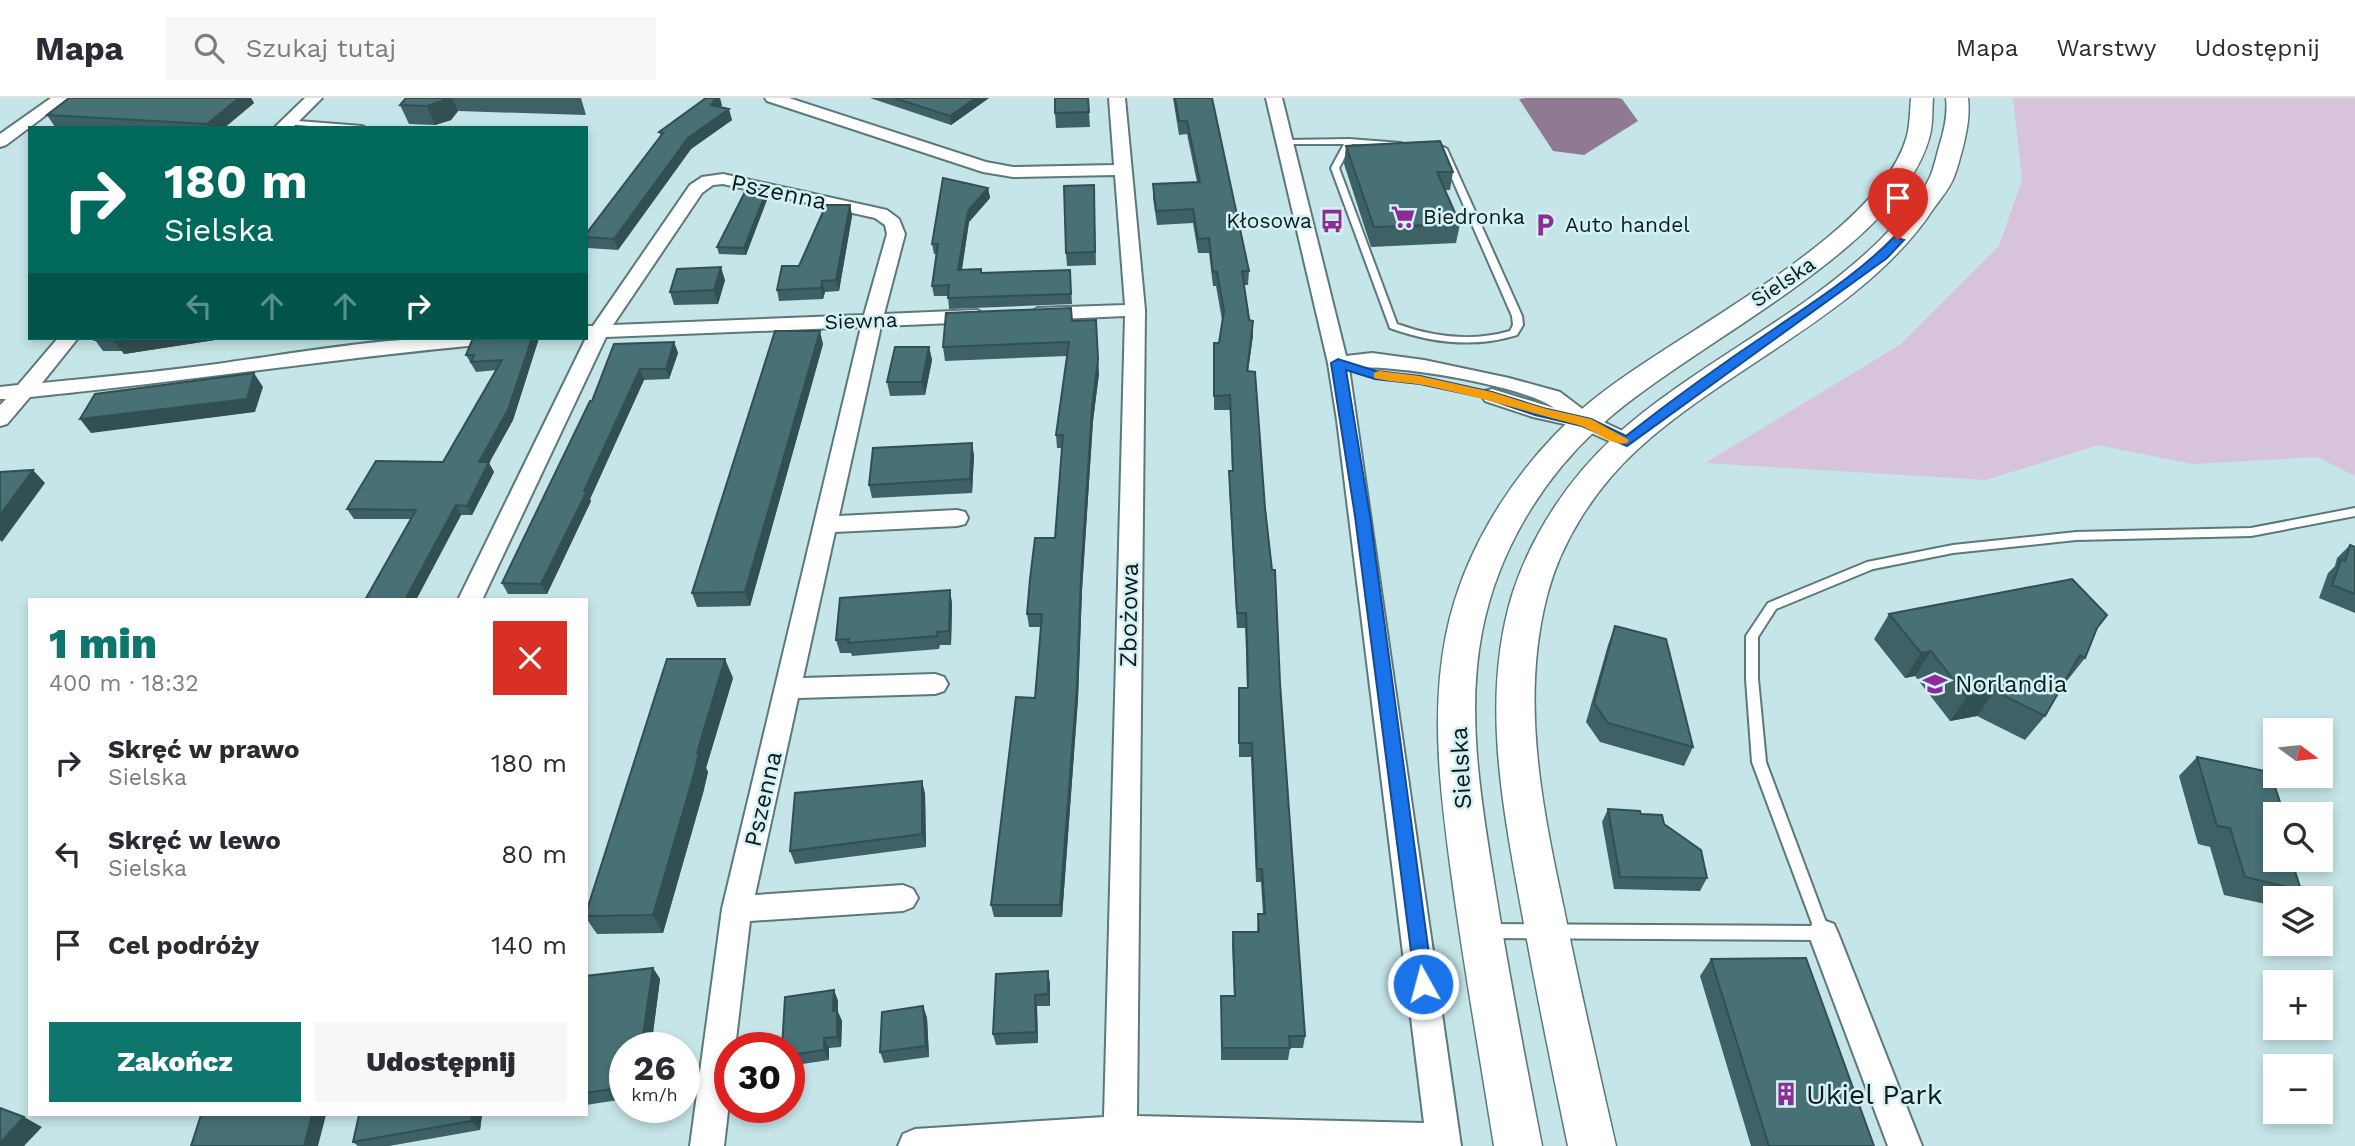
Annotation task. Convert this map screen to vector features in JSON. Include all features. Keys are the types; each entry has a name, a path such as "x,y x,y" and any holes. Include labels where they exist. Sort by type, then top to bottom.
{"main road":[{"name":"Sielska","path":"1518,1146 1480,931 1460,790 1457,731 1460,667 1472,601 1492,551 1521,498 1548,460 1616,397 1698,338 1808,268 1844,238 1900,176 1915,142 1924,109 1923,98"},
{"name":"Sielska","path":"1592,1146 1547,933 1517,761 1516,665 1530,594 1548,545 1585,488 1627,442 1688,394 1831,295 1882,256 1905,232 1939,187 1954,143 1957,98"}],"street":[{"path":"0,142 61,98"},
{"path":"285,125 314,98"},
{"path":"773,98 983,167 1013,172 1124,170"},
{"name":"Zbożowa","path":"1117,98 1135,310 1119,1132"},
{"path":"915,1146 1119,1132 1444,1143 1362,516 1338,363 1274,98"},
{"name":"Pszenna","path":"471,598 593,331 696,189 708,181 723,179 881,214 893,223 896,234 872,321 824,525 790,688 737,909 707,1146"},
{"path":"1024,314 1135,310"},
{"name":"Siewna","path":"593,331 997,315"},
{"path":"0,419 66,340"},
{"path":"0,393 176,376 365,349 466,340"},
{"path":"1338,363 1375,375 1420,380 1488,395 1540,412 1586,422 1627,442"},
{"path":"824,525 957,518"},
{"path":"790,688 935,684"},
{"path":"737,909 903,898"},
{"path":"1823,933 1905,1146"}],"lane":[{"path":"285,125 311,126"},
{"path":"1286,142 1349,141 1443,149 1517,316 1518,325 1514,333 1503,337 1461,340 1393,326 1335,168 1349,141"},
{"path":"1480,931 1823,933 1759,762 1752,679 1752,636 1772,606 1871,565 1953,549 2076,536 2251,532 2355,512"}],"shaded area":[{"path":"1618,98 1622,99 1638,121 1584,155 1553,151 1519,99"},
{"path":"2013,98 2355,98 2355,476 2317,457 2193,464 2098,445 1986,480 1705,463 1901,344 1999,246 2022,180"}],"building":[{"path":"69,98 239,98 207,124 47,115"},
{"path":"406,98 445,98 427,106 400,105"},
{"path":"706,98 716,98 711,105 729,109 688,138 614,239 588,237 588,231 663,133 659,132"},
{"path":"894,98 976,98 950,116"},
{"path":"1055,98 1088,98 1089,112 1055,113"},
{"path":"1175,98 1212,98 1249,271 1242,271 1249,320 1253,321 1247,371 1255,372 1265,508 1272,570 1275,570 1280,683 1305,1036 1289,1036 1290,1048 1222,1048 1221,996 1235,996 1233,932 1259,932 1258,914 1265,914 1262,869 1257,869 1252,743 1239,743 1239,688 1248,688 1247,637 1246,613 1237,613 1229,471 1233,471 1230,395 1214,396 1214,343 1219,343 1224,311 1217,272 1213,272 1209,238 1198,239 1193,209 1156,211 1153,184 1200,182 1187,121 1179,121"},
{"name":"Biedronka","path":"1440,141 1453,172 1437,172 1460,224 1374,227 1346,146"},
{"path":"943,178 988,188 968,211 958,270 981,269 981,273 1070,270 1071,294 948,298 949,285 932,286 938,244 932,244"},
{"path":"1094,185 1095,252 1066,253 1064,186"},
{"path":"748,186 767,190 744,248 717,247"},
{"path":"826,205 850,205 836,280 822,281 821,288 777,290 782,266 799,266"},
{"path":"721,267 714,290 670,292 677,269"},
{"path":"1071,308 1072,321 1096,320 1098,359 1092,408 1077,686 1060,905 991,905 1016,697 1035,698 1042,614 1027,614 1030,579 1035,538 1055,538 1063,435 1056,435 1069,342 943,347 946,313"},
{"path":"775,331 820,331 745,592 692,593"},
{"path":"472,340 531,340 508,410 479,462 489,462 467,506 456,505 406,598 366,598 416,510 347,509 376,461 443,462 502,360 471,362 474,355 466,355"},
{"path":"674,342 666,369 640,369 584,491 587,491 541,584 502,583 592,401 614,344"},
{"path":"895,347 929,347 922,382 887,382"},
{"path":"254,373 247,399 80,419 95,394"},
{"path":"972,443 970,479 869,485 873,448"},
{"path":"33,470 0,515 0,472"},
{"path":"2350,545 2355,547 2355,594 2332,585"},
{"path":"2072,579 2107,615 2097,628 2085,658 2080,655 2045,716 1995,691 1967,697 1931,651 1921,653 1889,614"},
{"path":"950,590 949,631 937,632 937,636 848,643 849,639 836,640 840,598"},
{"path":"1615,626 1666,639 1693,747 1608,723 1594,703"},
{"path":"667,659 725,659 653,915 588,916 588,907"},
{"path":"2197,757 2263,771 2263,788 2275,788 2280,802 2263,802 2263,872 2295,872 2300,886 2284,886 2245,877 2230,828 2217,826"},
{"path":"922,781 922,834 790,851 795,793"},
{"path":"1608,809 1662,815 1664,824 1701,850 1707,878 1620,877"},
{"name":"Ukiel Park","path":"1806,958 1874,1146 1769,1146 1711,959"},
{"path":"653,968 643,1032 609,1032 609,1089 588,1093 588,976"},
{"path":"1048,971 1048,994 1035,995 1036,1032 993,1034 996,974"},
{"path":"834,990 833,1011 837,1011 837,1037 824,1038 824,1050 805,1053 805,1032 783,1032 785,997"},
{"path":"923,1006 926,1046 880,1052 882,1012"},
{"path":"0,1108 24,1117 0,1143"},
{"path":"201,1116 312,1116 304,1146 191,1146"},
{"path":"359,1116 472,1116 471,1121 353,1142"}],"slow traffic":[{"path":"1379,375 1420,380 1488,395 1540,412 1586,422 1623,440"}],"place":[{"name":"Biedronka","path":"1403,217"},
{"name":"Kłosowa","path":"1332,221"},
{"name":"Auto handel","path":"1545,225"},
{"name":"Norlandia","path":"1935,684"},
{"name":"Ukiel Park","path":"1786,1094"}],"route":[{"path":"1423,984 1349,420 1338,363 1375,375 1420,380 1488,395 1540,412 1586,422 1627,442 1688,394 1820,303 1882,256 1898,240"}]}
